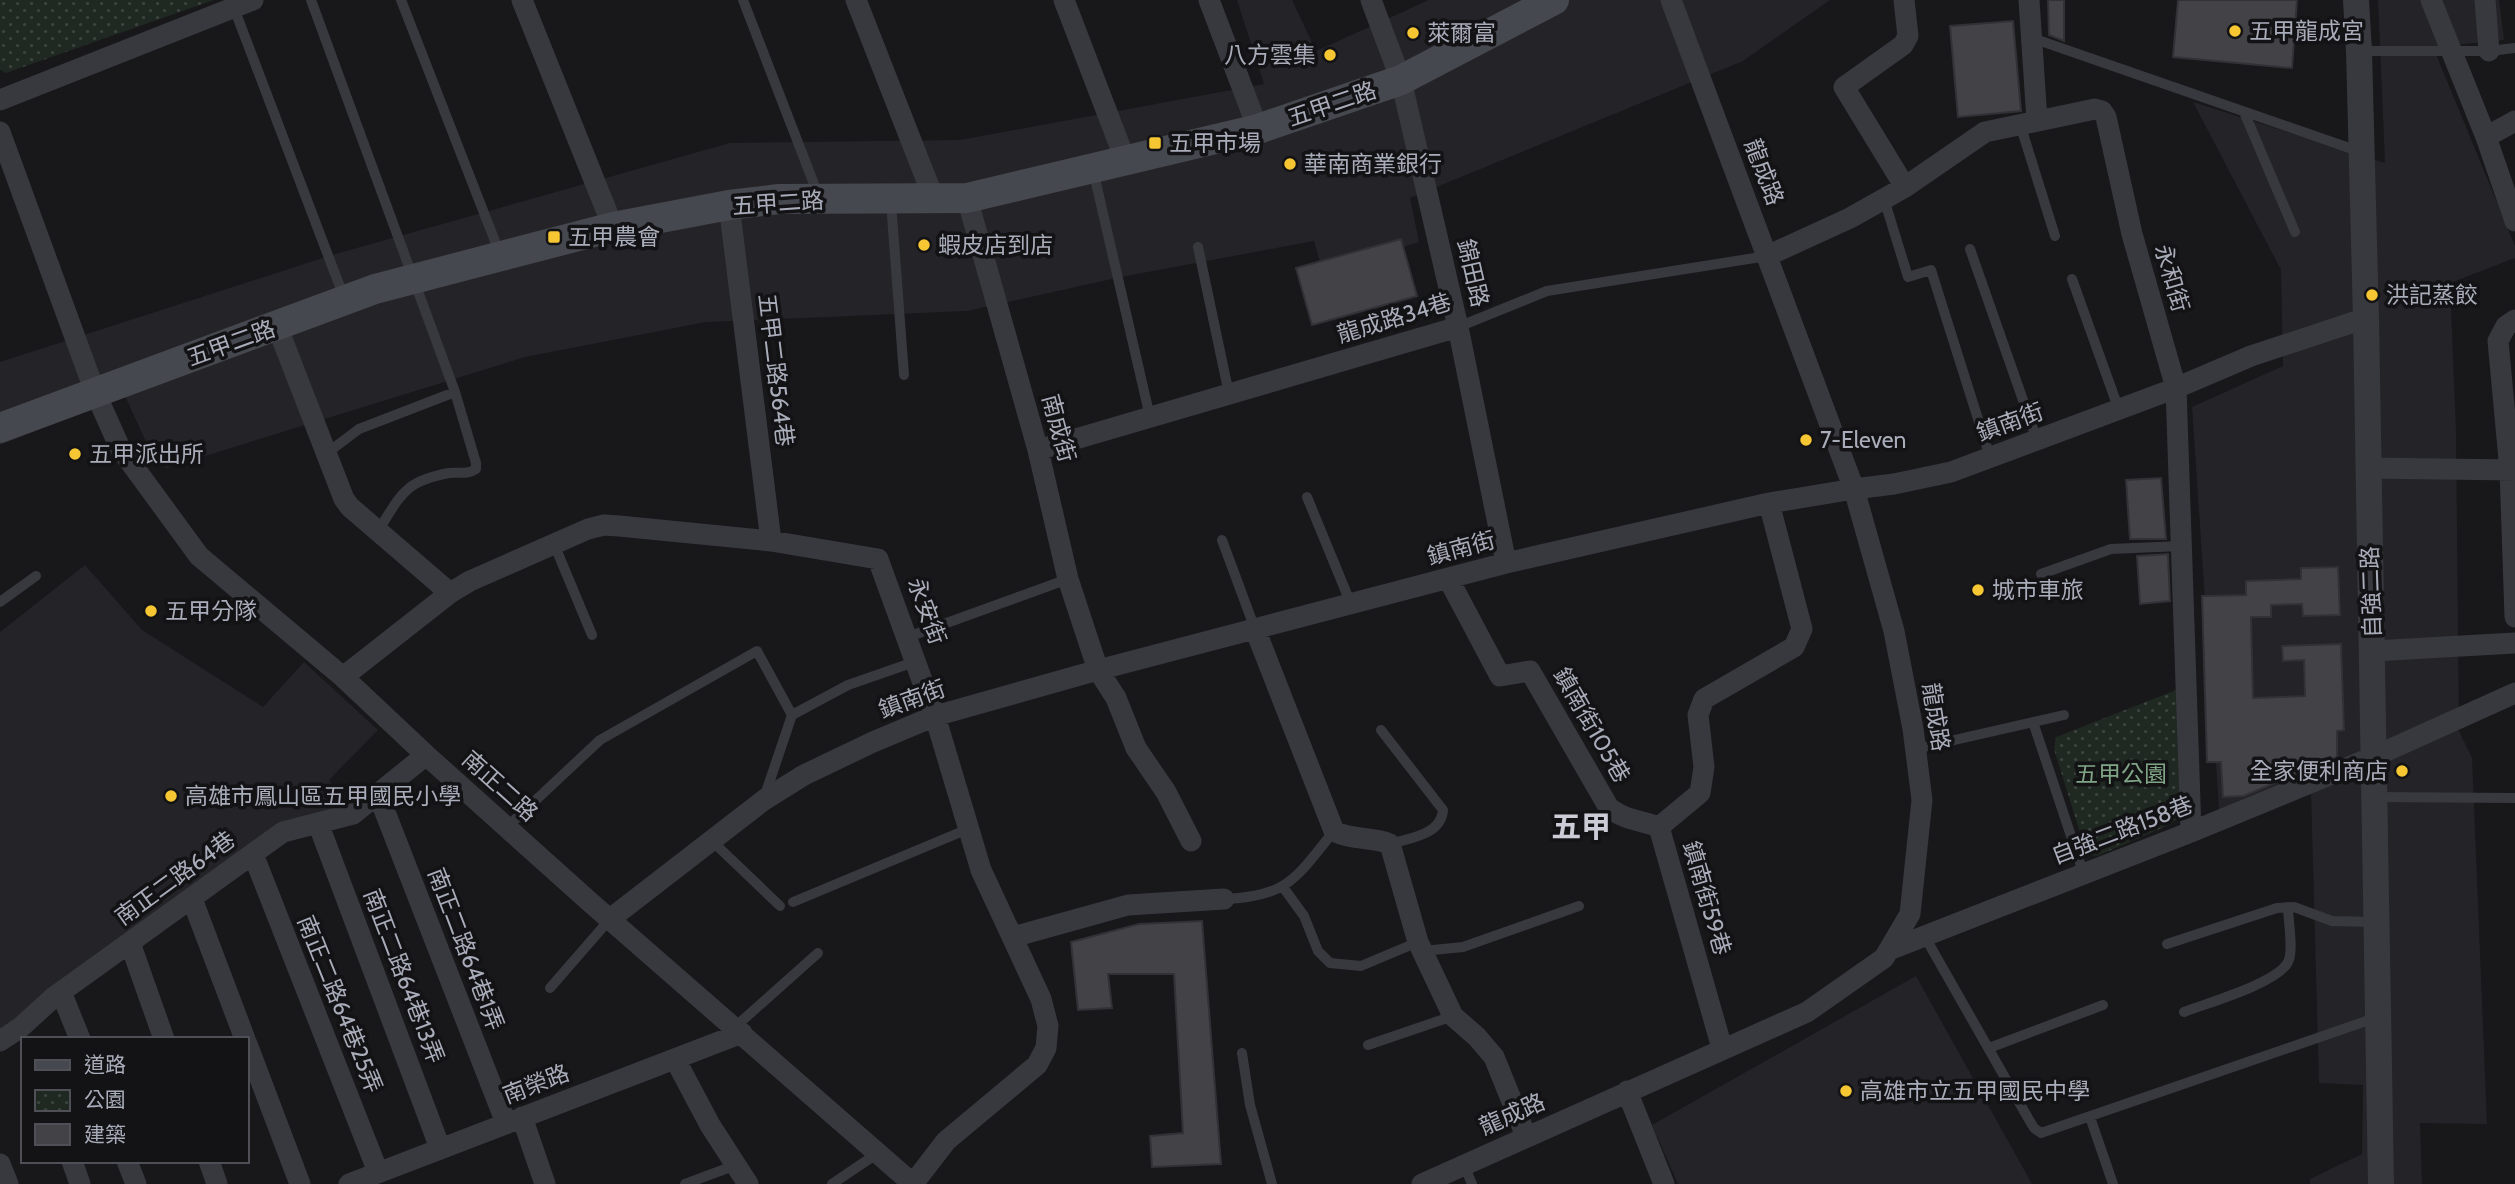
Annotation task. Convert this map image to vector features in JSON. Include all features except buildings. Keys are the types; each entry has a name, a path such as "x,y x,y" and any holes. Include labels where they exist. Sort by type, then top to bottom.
{"main road":[{"name":"五甲二路","path":"0,428 375,289 613,227 729,205 779,199 967,198 1258,129 1401,80 1546,2"}],"street":[{"path":"522,0 613,227"},
{"path":"856,0 934,199"},
{"path":"1064,0 1126,162"},
{"path":"1209,0 1258,129"},
{"name":"錦田路","path":"1371,0 1401,80 1458,327 1506,563"},
{"name":"龍成路","path":"1422,1184 1468,1174 1526,1136 1807,1012 1884,958 1910,914 1922,800 1894,631 1854,489 1671,0"},
{"path":"1904,0 1908,36 1903,45 1844,86 1905,187"},
{"path":"2029,0 2032,38 2029,122"},
{"name":"自強二路","path":"2356,0 2366,318 2381,1184"},
{"path":"2431,0 2486,137 2505,164 2515,221"},
{"path":"2485,0 2489,51"},
{"path":"0,100 240,3"},
{"name":"永和街","path":"1767,256 1850,218 1884,199 1985,132 2095,109 2102,111 2106,117 2132,234 2176,388 2191,831"},
{"path":"2486,137 2515,121"},
{"name":"南正二路","path":"0,132 94,392 120,448 199,556 343,677 506,827 913,1184"},
{"name":"南成街","path":"967,198 1038,450 1068,579 1098,670 1116,698 1136,748 1166,792 1191,841"},
{"name":"五甲二路564巷","path":"729,205 771,541"},
{"name":"鎮南街","path":"610,919 764,800 827,764 935,716 1098,670 1506,563 1769,503 1894,484 1951,472 2176,388 2251,356 2366,318"},
{"path":"2515,320 2506,326 2498,341 2513,470 2515,617"},
{"path":"278,326 344,499 450,593"},
{"name":"龍成路34巷","path":"1038,450 1458,327"},
{"path":"2367,468 2513,470"},
{"name":"鎮南街59巷","path":"1722,1048 1659,827 1700,793 1704,767 1698,715 1704,699 1794,647 1802,629 1769,503"},
{"name":"永安街","path":"343,677 450,593 470,581 588,528 604,525 771,541 878,558 935,716 981,870 1041,999 1048,1026 1046,1048 1037,1065 946,1141 913,1184"},
{"name":"鎮南街105巷","path":"1448,578 1500,677 1530,671 1609,808 1622,818 1644,821 1659,827"},
{"path":"1255,629 1334,831 1344,837 1390,844 1420,947 1453,1016 1477,1037 1494,1057 1526,1136"},
{"path":"2373,651 2515,643"},
{"name":"自強二路158巷","path":"1889,950 2373,757 2515,693"},
{"name":"南正二路64巷","path":"0,1041 24,1033 61,992 283,832 353,814 426,755"},
{"name":"南正二路64巷1弄","path":"379,794 514,1120 544,1184"},
{"name":"南正二路64巷13弄","path":"318,823 440,1148"},
{"name":"南正二路64巷25弄","path":"253,855 378,1172"},
{"path":"192,899 244,1037"},
{"path":"1013,937 1128,905 1224,899"},
{"path":"130,943 163,1037"},
{"path":"61,992 79,1037"},
{"name":"南榮路","path":"355,1183 675,1059 738,1030"},
{"path":"248,1047 300,1184"},
{"path":"675,1059 710,1125 748,1184"},
{"path":"1628,1091 1664,1184"},
{"path":"73,1163 80,1184"},
{"path":"128,1163 136,1184"},
{"path":"210,1163 217,1184"},
{"path":"0,1164 8,1184"}],"lane":[{"path":"311,0 456,392 476,470 472,473 453,472 425,478 405,489 378,531"},
{"path":"401,0 501,256"},
{"path":"743,0 820,199"},
{"path":"240,3 345,300"},
{"path":"2032,38 2361,152"},
{"path":"2359,51 2489,51 2515,48"},
{"path":"2244,112 2295,232"},
{"path":"2029,122 2055,236"},
{"path":"1093,170 1150,417"},
{"path":"890,199 904,375"},
{"path":"1884,199 1908,277 1931,270 1990,457"},
{"path":"1198,247 1229,394"},
{"path":"1970,249 2037,440"},
{"name":"龍成路34巷","path":"1458,327 1547,291 1767,256"},
{"path":"2072,279 2119,410"},
{"path":"327,453 359,429 456,392"},
{"path":"1307,497 1350,604"},
{"path":"1223,540 1255,629"},
{"path":"554,544 592,635"},
{"path":"2041,574 2111,549 2181,546"},
{"path":"0,602 36,576"},
{"path":"908,637 1068,579"},
{"path":"506,827 600,740 757,651 792,716"},
{"path":"764,800 792,716 848,685 917,662"},
{"path":"1915,749 2064,715"},
{"path":"2033,722 2083,872"},
{"path":"1381,730 1443,810 1443,818 1434,828 1390,844"},
{"path":"2374,797 2515,798"},
{"path":"793,902 968,829"},
{"path":"1224,899 1251,898 1283,887 1298,875 1334,831"},
{"path":"712,841 780,906"},
{"path":"1283,887 1304,916 1318,951 1330,963 1361,966 1420,947 1463,947 1579,906"},
{"path":"2184,1012 2263,982 2288,964 2288,907"},
{"path":"2167,944 2277,908 2307,910 2332,921 2376,922"},
{"path":"550,988 610,919"},
{"path":"1925,937 2034,1128 2041,1133 2378,1017"},
{"path":"738,1030 818,953"},
{"path":"1989,1048 2103,1005"},
{"path":"1368,1045 1453,1016"},
{"path":"1242,1054 1250,1105 1272,1184"},
{"path":"2090,1117 2113,1184"},
{"path":"832,1184 878,1153"},
{"path":"685,1184 736,1165"}],"shaded area":[{"path":"1237,0 1292,0 1316,51 1429,0 1830,0 1743,61 1410,198 1419,242 1323,273 1314,241 1121,277 967,311 706,322 525,357 166,468 147,444 125,396 0,445 0,362 332,255 730,143 960,140 1264,84"},
{"path":"2378,0 2499,0 2504,40 2433,47 2515,246 2515,258 2450,283 2456,431 2459,731 2472,758 2487,1124 2420,1123 2422,1184 2310,1184 2310,1179 2362,1154 2363,1085 2319,1083 2311,790 2220,823 2192,407 2283,366 2281,270 2193,102 2385,163"},
{"name":"高雄市鳳山區五甲國民小學","path":"85,565 142,630 263,707 304,662 378,730 329,780 354,812 294,832 0,1044 0,632"},
{"name":"高雄市立五甲國民中學","path":"1916,976 2032,1184 1678,1184 1652,1125"}],"green space":[{"path":"0,0 214,0 6,73 0,70"},
{"name":"五甲公園","path":"2176,690 2180,817 2169,825 2097,856 2087,855 2054,749 2056,737"}],"place":[{"name":"五甲龍成宮","path":"2235,31"},
{"name":"萊爾富","path":"1413,33"},
{"name":"八方雲集","path":"1330,55"},
{"name":"五甲市場","path":"1155,143"},
{"name":"華南商業銀行","path":"1290,164"},
{"name":"五甲農會","path":"554,237"},
{"name":"蝦皮店到店","path":"924,245"},
{"name":"洪記蒸餃","path":"2372,295"},
{"name":"7-Eleven","path":"1806,440"},
{"name":"五甲派出所","path":"75,454"},
{"name":"城市車旅","path":"1978,590"},
{"name":"五甲分隊","path":"151,611"},
{"name":"全家便利商店","path":"2402,771"},
{"name":"高雄市鳳山區五甲國民小學","path":"171,796"},
{"name":"高雄市立五甲國民中學","path":"1846,1091"}],"district":[{"name":"五甲","path":"1581,827"}]}
